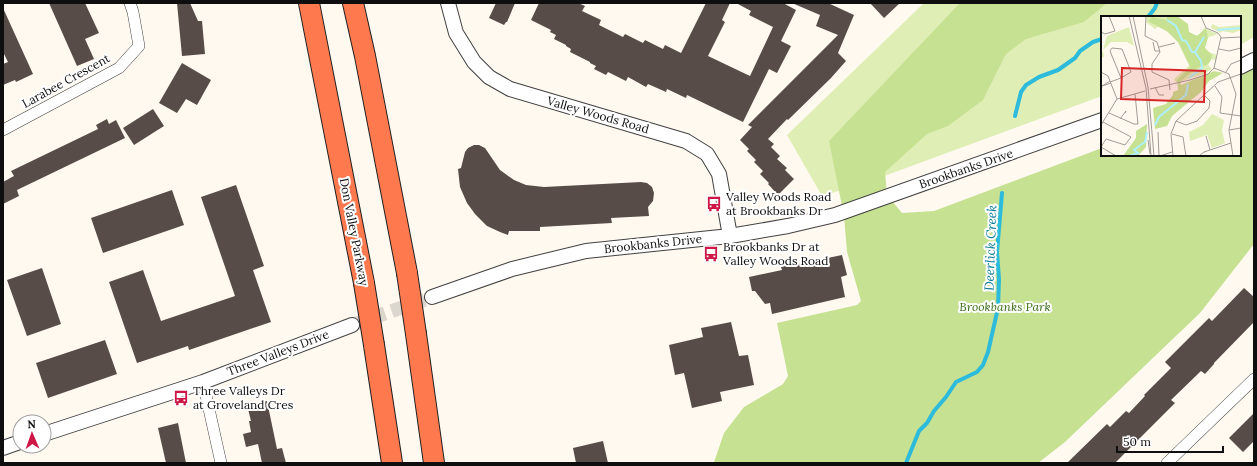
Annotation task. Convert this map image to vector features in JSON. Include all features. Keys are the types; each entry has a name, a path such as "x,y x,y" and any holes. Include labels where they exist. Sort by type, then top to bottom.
{"highway":[{"name":"Don Valley Parkway","path":"309,3 364,283 392,463"},
{"path":"353,3 365,56 406,274 434,463"}],"street":[{"name":"Larabee Crescent","path":"3,130 119,68 139,46 130,3"},
{"name":"Valley Woods Road","path":"448,3 456,33 474,62 489,77 510,89 686,141 707,154 719,174 730,236"},
{"path":"1241,67 1254,60"},
{"name":"Brookbanks Drive","path":"432,297 512,269 586,251 730,236 788,226 835,215 1101,120"},
{"name":"Three Valleys Drive","path":"52,431 203,382 352,325"},
{"path":"1166,463 1254,379"},
{"path":"203,382 221,463"}],"green space":[{"path":"924,3 1254,3 1254,37 1241,44 1241,16 1101,16 1101,96 868,182 822,196 787,135"},
{"name":"Brookbanks Park","path":"960,3 1107,3 1084,22 1026,39 1006,54 983,100 948,126 927,134 885,172 887,195 902,213 934,211 1101,148 1101,156 1241,156 1241,73 1254,68 1254,244 1200,313 1065,442 1038,463 711,463 714,462 724,433 744,407 783,384 788,376 777,323 857,305 861,301 847,252 844,216 829,141"}],"building":[{"path":"49,3 85,3 99,33 85,39 94,59 77,66"},
{"path":"177,3 190,3 198,21 202,21 205,54 182,56"},
{"path":"496,3 515,3 507,22 504,25 489,18"},
{"path":"539,3 578,3 585,6 582,11 601,20 599,25 623,37 625,34 643,43 645,40 663,49 665,45 681,53 706,3 730,3 722,20 725,22 708,56 750,76 773,27 749,15 751,11 736,3 783,3 796,10 781,41 791,46 777,73 769,69 743,122 687,95 686,98 667,89 666,92 648,84 646,87 628,77 626,81 608,72 606,75 594,69 596,66 570,52 571,49 554,39 556,35 550,32 551,30 531,20"},
{"path":"792,3 828,3 854,15 838,53 846,61 831,78 768,139 774,144 771,147 780,156 777,159 787,168 785,170 794,179 778,195 760,174 763,171 754,162 756,160 747,151 749,149 740,140 752,127 748,125 838,35 816,26 820,15"},
{"path":"870,3 900,3 884,18"},
{"path":"3,8 33,74 16,82 15,80 3,85 3,64 8,62 3,52"},
{"path":"182,63 211,80 197,105 186,99 177,113 159,103"},
{"path":"153,109 164,126 134,145 123,128"},
{"path":"107,119 109,124 116,120 125,138 17,190 19,196 3,204 3,182 14,176 11,171 98,129 96,125"},
{"path":"474,145 479,145 485,148 500,170 514,180 526,185 544,187 641,182 647,183 652,187 654,193 653,201 648,207 649,216 611,218 612,223 540,227 540,231 509,231 508,235 500,232 487,226 475,214 467,203 460,187 458,169 461,168 465,152 468,148"},
{"path":"236,185 264,266 253,270 271,322 189,350 188,346 137,363 109,282 143,270 161,321 235,296 201,197"},
{"path":"172,190 184,225 103,253 91,218"},
{"path":"842,255 847,275 841,277 845,297 772,314 770,303 765,304 755,291 752,291 749,277 782,270 781,267"},
{"path":"42,268 61,324 27,336 7,280"},
{"path":"1244,288 1254,297 1254,322 1205,374 1201,371 1171,400 1175,403 1115,463 1067,463 1107,424 1110,427 1126,411 1129,413 1145,396 1144,395 1171,368 1165,362 1209,318 1212,321"},
{"path":"731,322 739,356 748,355 754,385 720,392 722,401 692,408 684,373 675,375 669,345 703,337 701,328"},
{"path":"105,340 117,374 48,398 36,363"},
{"path":"267,401 277,449 282,448 286,463 262,463 258,444 246,447 243,434 251,432 249,421 251,421 247,405"},
{"path":"1254,413 1254,441 1243,452 1229,438"},
{"path":"178,423 186,463 166,463 158,428"},
{"path":"603,441 608,463 576,463 573,448"}],"waterway":[{"name":"Deerlick Creek","path":"1149,16 1157,3"},
{"name":"Deerlick Creek","path":"1015,116 1021,92 1026,85 1039,77 1058,70 1075,58 1080,51 1093,42 1101,39"},
{"name":"Deerlick Creek","path":"906,463 919,431 927,423 934,411 956,382 977,372 983,365 988,352 998,308 999,279 997,252 1002,193"}],"tunnel":[{"path":"352,325 432,297"}],"place":[{"name":"Valley Woods Road at Brookbanks Dr","path":"714,204"},
{"name":"Brookbanks Dr at Valley Woods Road","path":"711,254"},
{"name":"Three Valleys Dr at Groveland Cres","path":"181,398"}]}
